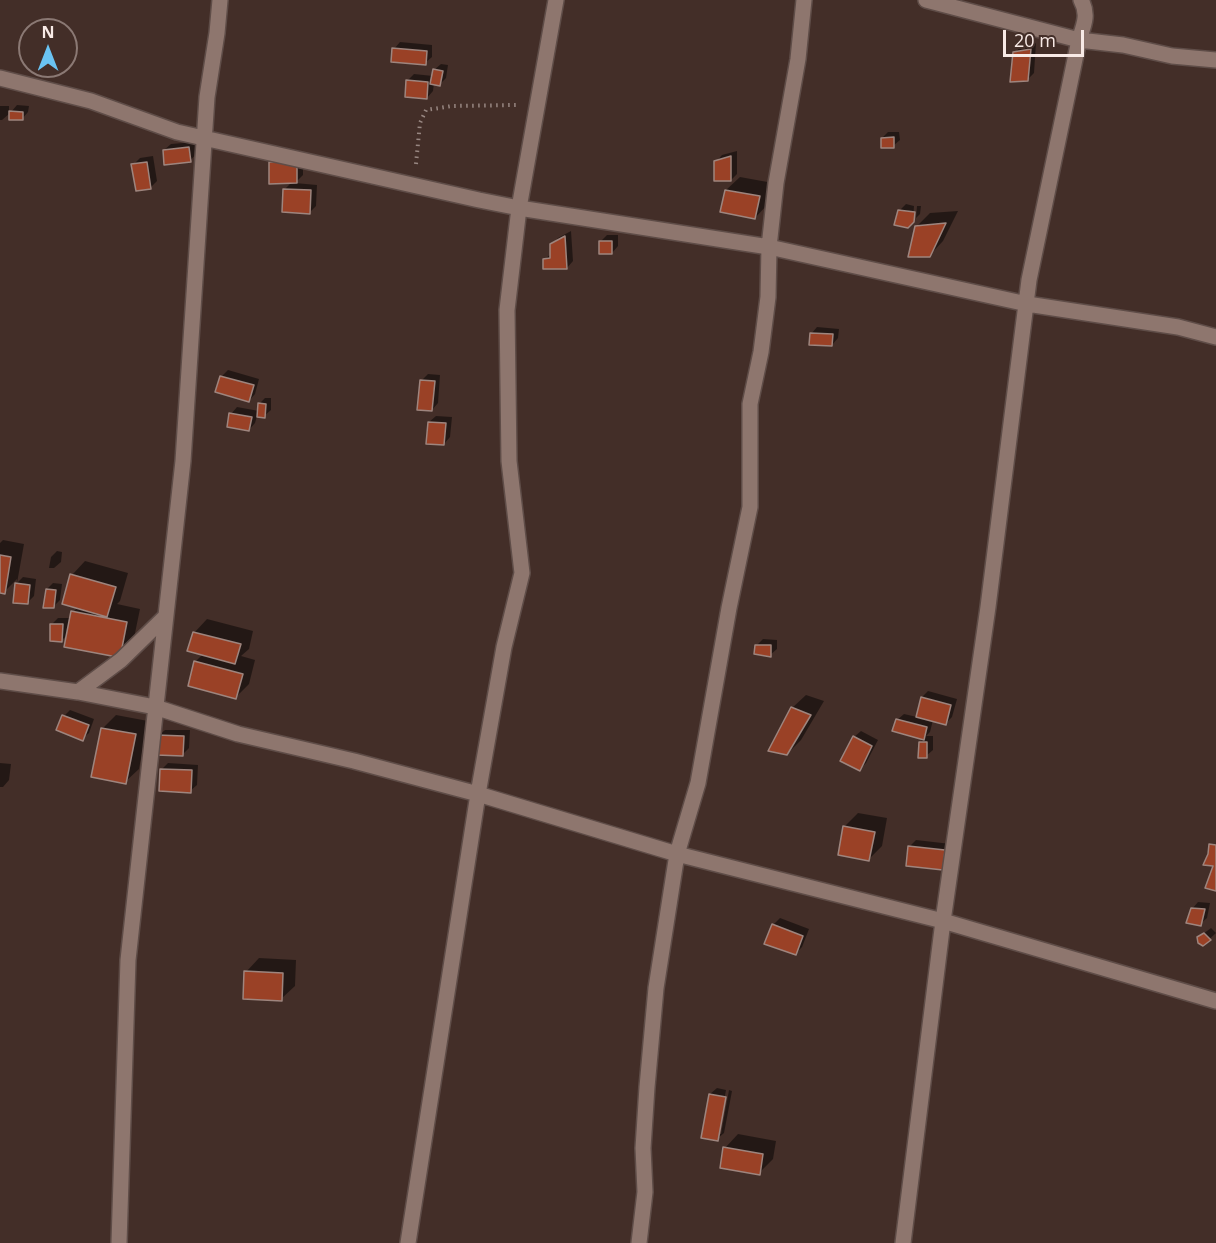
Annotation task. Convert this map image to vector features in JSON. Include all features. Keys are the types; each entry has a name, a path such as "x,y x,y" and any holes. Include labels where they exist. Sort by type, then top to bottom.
{"street":[{"path":"119,1243 128,960 183,461 207,97 220,0"},
{"path":"408,1243 478,794 504,647 522,573 509,461 507,310 519,208 556,0"},
{"path":"639,1243 645,1192 643,1149 656,988 677,854 698,783 729,608 750,507 750,404 768,297 769,247 776,183 798,59 804,0"},
{"path":"926,0 1078,40 1123,45 1172,56 1216,60"},
{"path":"903,1243 943,921 988,607 1031,267 1078,40 1086,21 1085,8 1081,0"},
{"path":"0,78 91,101 177,132 413,186 519,208 769,247 1027,304 1178,327 1216,337"},
{"path":"78,692 121,660 165,617"},
{"path":"0,681 78,692 154,708 238,734 354,761 478,794 677,854 943,921 1216,1001"}],"path":[{"path":"413,186 420,123 426,110 452,106 537,106"}],"building":[{"path":"392,48 427,51 426,65 391,62"},
{"path":"1031,49 1028,81 1010,82 1013,52"},
{"path":"433,69 443,71 440,86 430,84"},
{"path":"406,80 428,82 427,99 405,97"},
{"path":"9,111 23,112 23,120 9,120"},
{"path":"894,137 894,148 881,148 881,138"},
{"path":"189,147 191,162 164,165 163,150"},
{"path":"731,156 731,181 714,181 714,161"},
{"path":"147,162 151,189 136,191 131,164"},
{"path":"269,162 297,162 297,183 269,184"},
{"path":"283,189 311,190 310,214 282,212"},
{"path":"725,190 760,196 755,219 720,212"},
{"path":"898,210 915,212 914,222 908,228 894,225"},
{"path":"946,223 930,257 908,257 915,226"},
{"path":"565,236 567,269 543,269 543,259 550,258 550,244"},
{"path":"599,241 612,241 612,254 599,254"},
{"path":"810,333 833,334 832,346 809,345"},
{"path":"220,376 254,385 249,402 215,392"},
{"path":"420,380 435,381 432,411 417,410"},
{"path":"258,403 266,404 265,418 257,417"},
{"path":"229,413 252,417 249,431 227,427"},
{"path":"428,422 446,423 444,445 426,444"},
{"path":"0,555 11,557 5,594 0,593"},
{"path":"70,574 116,587 107,617 62,604"},
{"path":"15,583 30,585 28,604 13,603"},
{"path":"46,589 56,590 54,608 43,608"},
{"path":"71,611 127,622 121,653 117,657 64,647"},
{"path":"50,624 63,624 62,642 50,641"},
{"path":"193,632 241,644 235,664 187,651"},
{"path":"755,645 771,645 771,657 754,654"},
{"path":"194,661 243,674 236,699 188,686"},
{"path":"921,697 951,705 946,725 916,717"},
{"path":"791,707 811,715 787,755 768,751"},
{"path":"62,715 89,725 83,741 56,730"},
{"path":"896,719 927,727 924,740 892,731"},
{"path":"101,728 136,734 126,784 91,777"},
{"path":"157,735 184,736 183,756 156,755"},
{"path":"853,736 872,746 860,771 840,761"},
{"path":"919,742 927,742 927,758 918,758"},
{"path":"160,769 192,770 191,793 159,791"},
{"path":"843,826 875,832 869,861 838,855"},
{"path":"1209,844 1216,845 1216,891 1205,888 1213,866 1203,865"},
{"path":"908,846 945,850 943,870 906,866"},
{"path":"1191,908 1205,909 1201,926 1186,923"},
{"path":"772,924 803,936 796,955 764,944"},
{"path":"1204,933 1211,940 1203,946 1198,943 1197,937"},
{"path":"244,971 283,973 282,1001 243,999"},
{"path":"709,1094 726,1097 718,1141 701,1138"},
{"path":"723,1147 763,1154 760,1175 720,1168"}]}
